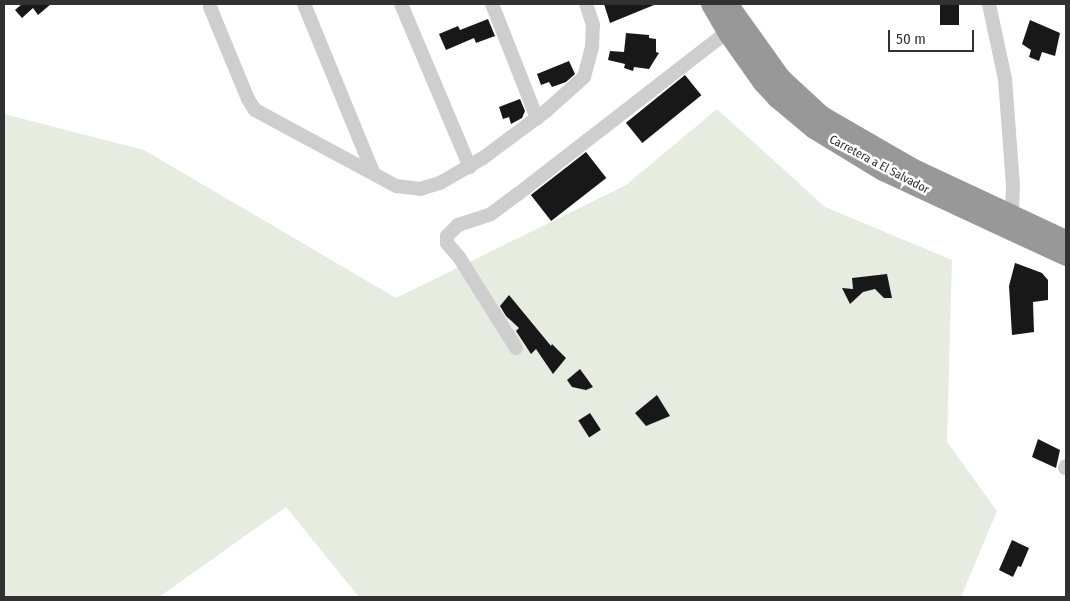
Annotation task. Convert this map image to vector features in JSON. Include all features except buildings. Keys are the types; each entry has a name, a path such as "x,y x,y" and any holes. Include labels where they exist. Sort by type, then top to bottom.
{"highway":[{"name":"Carretera a El Salvador","path":"711,4 727,32 763,83 777,98 814,130 834,144 883,171 1066,256"},
{"name":"Carretera a El Salvador","path":"728,4 781,78 822,116 912,168 1066,240"}],"street":[{"path":"304,4 373,172"},
{"path":"401,4 470,167"},
{"path":"492,4 537,118"},
{"path":"210,7 248,99 255,110 396,186 420,189 440,183 470,167 537,118 584,77 592,48 593,25 586,4"},
{"path":"989,4 1005,79 1013,185 1012,215"},
{"path":"516,348 459,257 447,243 447,236 458,225 491,214 727,32"}],"shaded area":[{"path":"717,109 825,207 952,260 947,442 997,511 961,597 359,597 286,507 159,597 4,597 4,114 144,150 396,298 626,185"}]}
